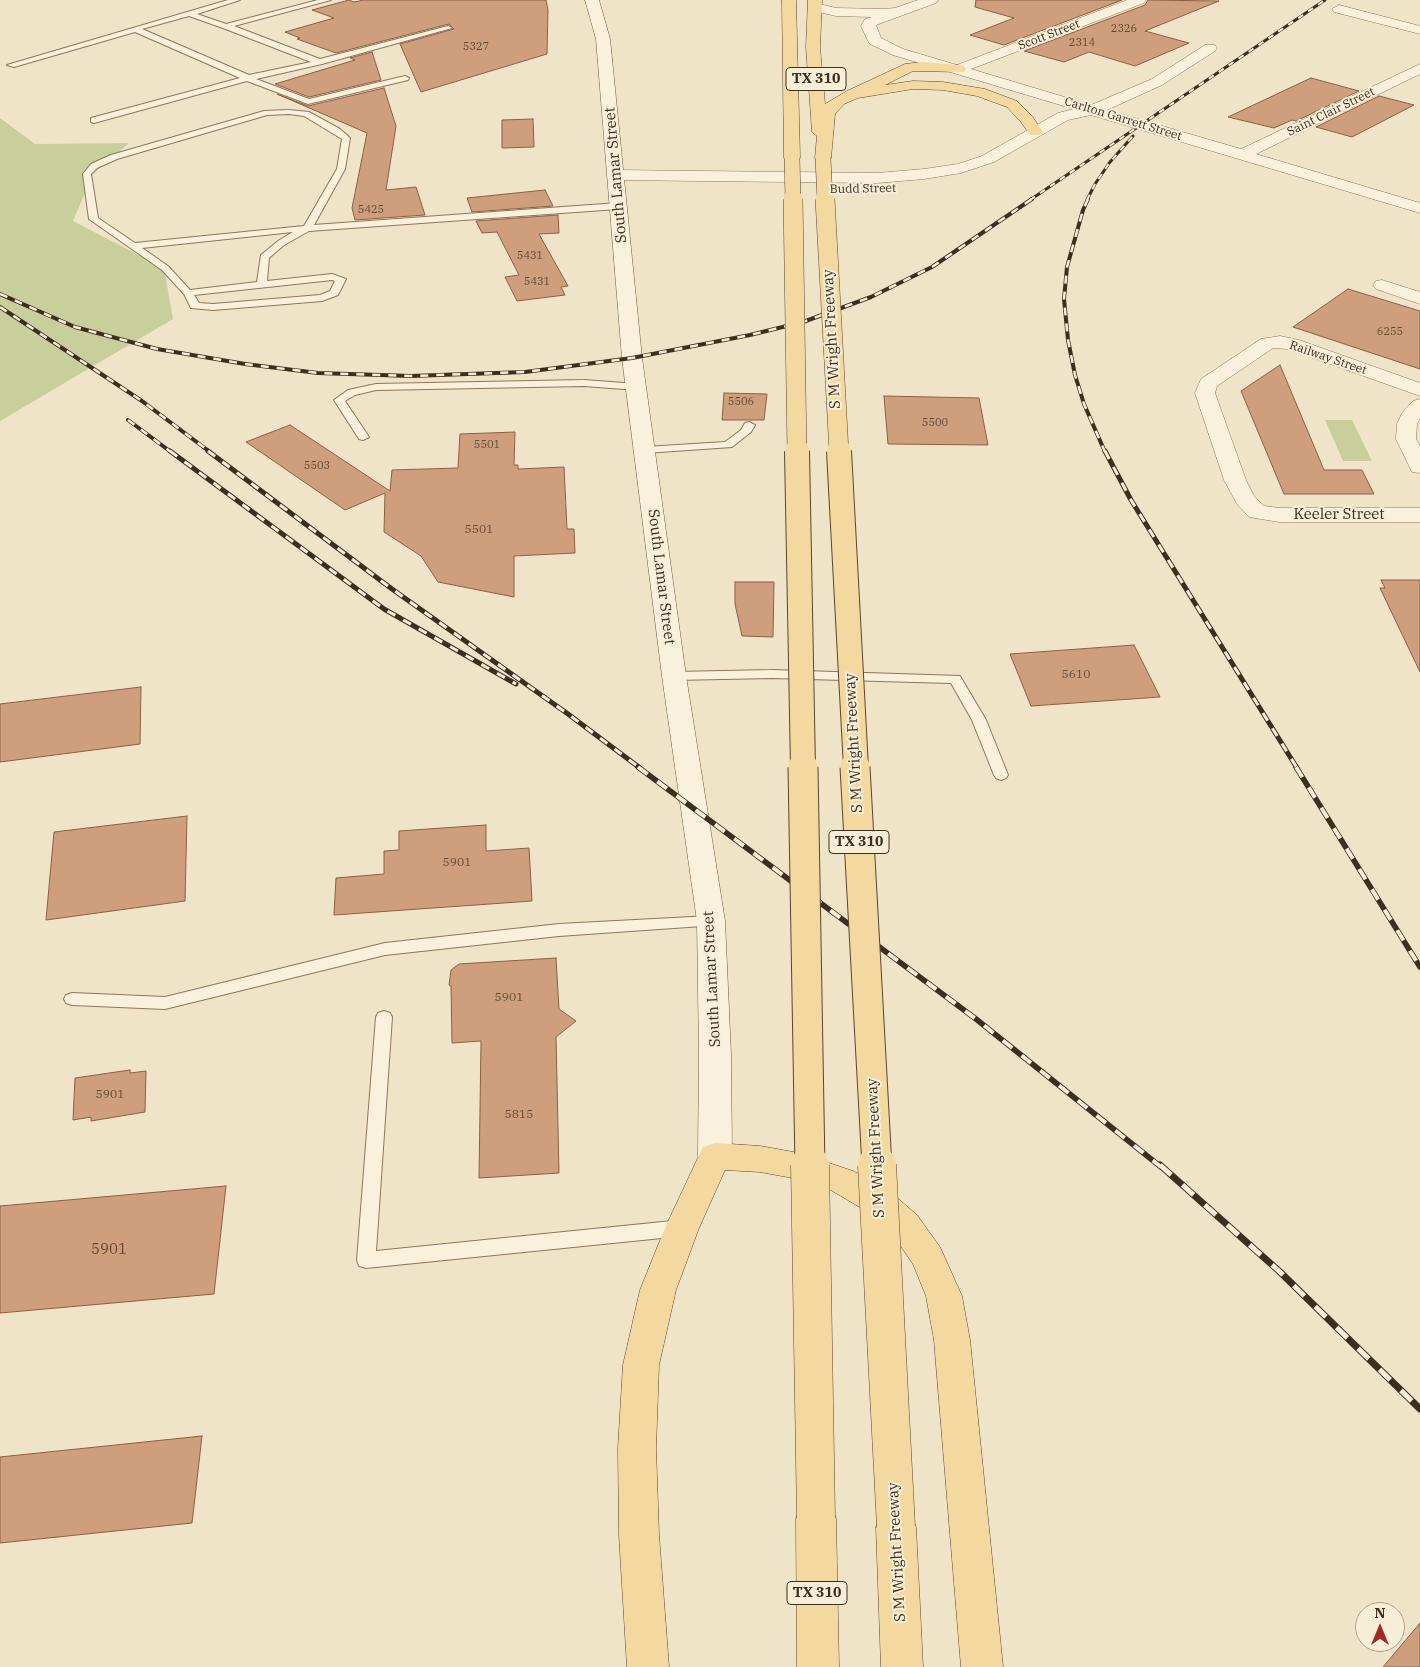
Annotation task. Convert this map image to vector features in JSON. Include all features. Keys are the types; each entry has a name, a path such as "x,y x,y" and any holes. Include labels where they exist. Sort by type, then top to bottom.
{"main road":[{"name":"TX 310","path":"789,0 818,1667"},
{"name":"S M Wright Freeway","path":"815,4 813,47 822,158 902,1667"},
{"path":"822,158 827,114 830,108 852,94 910,67 959,69"},
{"path":"852,94 913,85 943,86 980,92 1012,104 1027,119 1035,132"},
{"path":"648,1667 638,1535 637,1448 641,1365 658,1290 682,1228 714,1156 760,1159 799,1166 841,1180 875,1199 905,1225 928,1257 944,1296 952,1340 982,1667"}],"street":[{"name":"South Lamar Street","path":"592,0 603,39 636,388 674,676 711,921 715,1055 714,1156"},
{"path":"815,4 844,12 898,12 931,0"},
{"name":"Scott Street","path":"959,69 1139,0"},
{"path":"1380,19 1383,4"},
{"path":"1339,9 1420,30"},
{"name":"Carlton Garrett Street","path":"898,12 868,24 875,41 898,52 1242,156 1415,203"},
{"name":"Budd Street","path":"617,189 876,178 924,174 961,168 988,159 1010,148 1062,116 1088,111 1157,82 1210,48"},
{"name":"Saint Clair Street","path":"1242,156 1420,68"},
{"name":"Budd Street","path":"1058,137 1084,121 1088,111"},
{"name":"Budd Street","path":"617,189 880,189 922,187 970,179 1001,170"},
{"path":"1382,286 1420,298"},
{"name":"Railway Street","path":"1258,512 1245,499 1235,480 1205,393 1208,384 1268,343 1280,342 1292,344 1420,390"},
{"path":"1420,405 1412,413 1407,424 1406,439 1420,466"},
{"name":"Keeler Street","path":"1258,512 1279,515 1420,515"}],"lane":[{"path":"11,65 236,0"},
{"path":"226,26 327,0"},
{"path":"188,13 319,62"},
{"path":"94,120 248,78 319,62 448,28"},
{"path":"135,29 308,102 405,78"},
{"path":"188,293 332,277 341,279 334,293 322,298 213,307 195,306 188,293 165,268 94,219 87,174 94,166 114,157 267,113 289,112 306,114 338,131 346,138 342,169 307,228 280,243 264,257 262,284"},
{"path":"133,246 307,228 617,189"},
{"path":"363,437 339,400 352,392 368,389 584,384 636,388"},
{"path":"645,450 728,445 745,432 749,425"},
{"path":"674,676 772,674 955,679 979,720 1001,775"},
{"path":"72,999 166,1003 385,949 559,930 711,921"},
{"path":"384,1018 366,1260 682,1228"}],"green space":[{"path":"0,118 35,144 129,143 93,174 73,221 164,268 173,319 0,421"},
{"path":"1325,420 1352,420 1372,461 1343,461"}],"building":[{"path":"349,0 354,2 364,0 546,0 548,10 547,54 421,92 400,44 454,29 449,24 336,53 297,39 300,38 285,32 334,18 312,10"},
{"path":"976,0 1122,0 1004,45 970,35 1014,18 975,7"},
{"path":"1148,0 1219,1 1145,31 1189,43 1135,66 1089,52 1064,62 1024,51 1145,5"},
{"path":"372,52 381,80 309,97 275,84 355,60 350,58"},
{"path":"1311,78 1359,91 1296,121 1292,120 1274,128 1228,117"},
{"path":"384,88 396,126 386,190 416,187 425,215 355,220 352,208 367,133 277,94 308,106"},
{"path":"1379,96 1414,105 1352,137 1316,127"},
{"path":"533,119 534,147 502,148 502,120"},
{"path":"545,190 553,206 472,212 467,198"},
{"path":"558,215 559,233 539,234 568,286 561,287 565,295 517,301 505,277 519,275 497,232 482,233 476,221"},
{"path":"1348,289 1420,311 1420,369 1293,327"},
{"path":"1280,365 1324,470 1362,470 1374,494 1284,494 1241,391"},
{"path":"724,393 767,394 764,420 722,420"},
{"path":"884,396 979,398 988,445 888,444"},
{"path":"290,425 390,491 392,470 458,468 460,434 515,432 514,465 518,465 518,469 564,467 567,529 574,529 575,553 514,556 514,597 438,582 421,556 384,532 385,493 345,510 246,442"},
{"path":"1381,580 1420,580 1420,672 1380,588 1385,588"},
{"path":"735,582 774,582 773,637 742,636 735,604"},
{"path":"1134,645 1160,697 1031,706 1010,654"},
{"path":"141,687 140,744 0,762 0,704"},
{"path":"187,816 185,901 46,920 54,832"},
{"path":"486,825 486,851 529,848 532,901 334,915 336,878 384,874 384,851 399,850 399,831"},
{"path":"556,958 559,1009 576,1021 556,1037 559,1173 479,1178 481,1041 452,1043 451,986 449,985 451,970 459,964"},
{"path":"130,1070 130,1073 146,1071 145,1112 91,1121 91,1117 73,1120 75,1078"},
{"path":"226,1186 214,1294 0,1313 0,1206"},
{"path":"202,1436 192,1523 0,1543 0,1457"},
{"path":"1420,1623 1420,1667 1383,1667 1396,1652 1405,1652 1405,1641"}],"railway":[{"path":"1030,200 1325,0"},
{"path":"1087,200 1110,162 1133,136"},
{"path":"0,294 75,327 157,349 245,364 318,373 411,376 525,372 632,358 750,335 803,322 871,297 932,267 1032,199"},
{"path":"1088,199 1083,210 1067,267 1064,299 1068,340 1075,375 1084,404 1105,452"},
{"path":"0,307 142,401 210,452"},
{"path":"128,420 171,452"},
{"path":"170,451 384,609 516,684"},
{"path":"208,451 392,589 568,714 640,768"},
{"path":"1105,451 1131,500 1297,768"},
{"path":"638,767 976,1019 1161,1167"},
{"path":"1296,767 1420,967"},
{"path":"1160,1165 1279,1271 1420,1409"}]}
